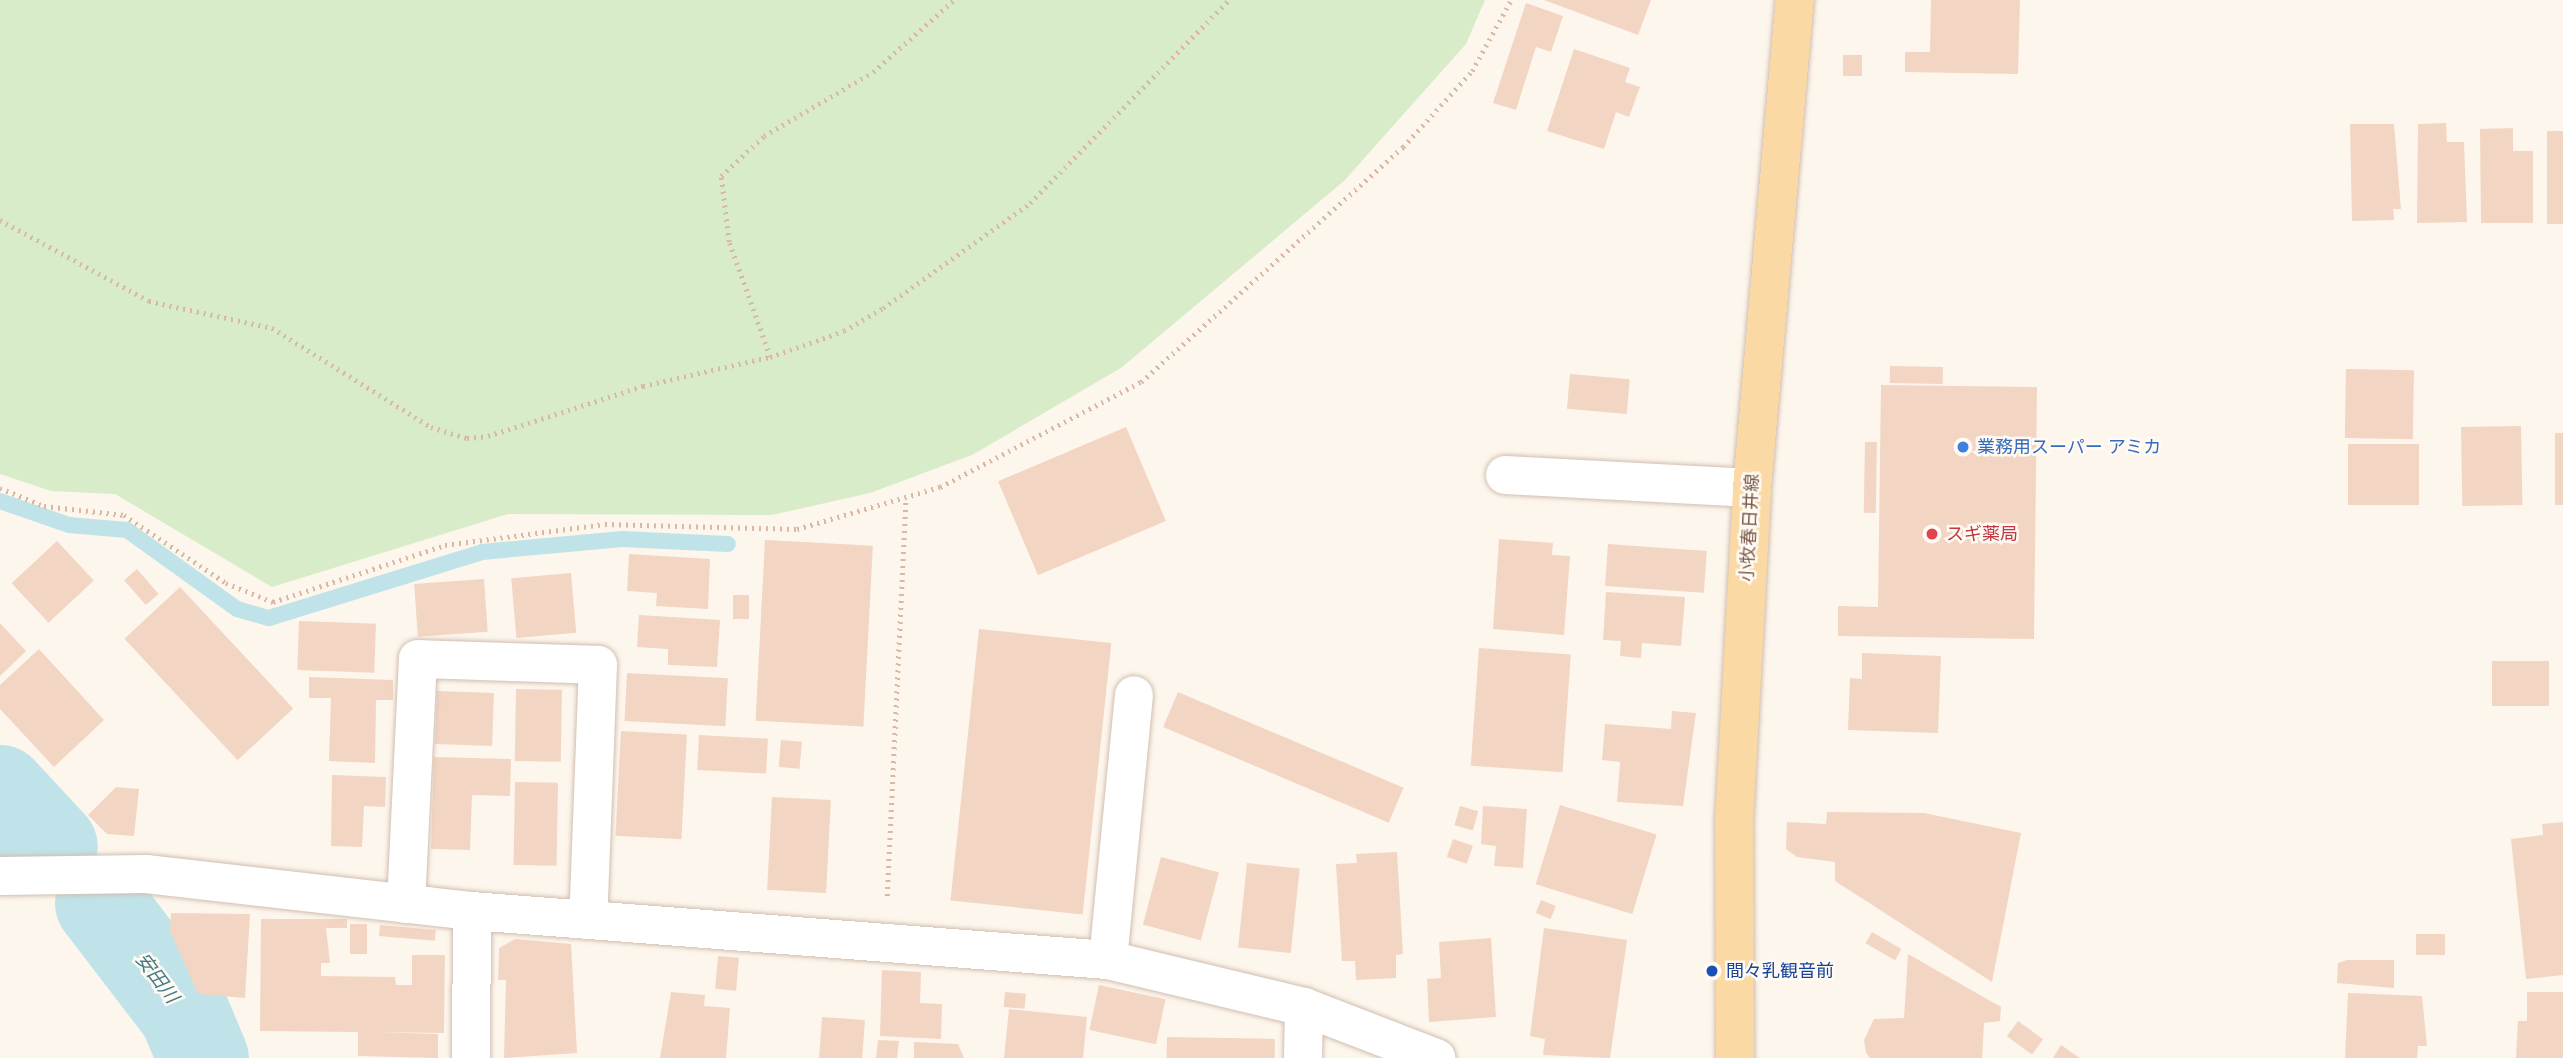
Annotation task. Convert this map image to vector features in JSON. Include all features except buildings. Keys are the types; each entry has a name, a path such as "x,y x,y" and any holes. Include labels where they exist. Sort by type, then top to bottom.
{"main road":[{"name":"小牧春日井線","path":"1735,1058 1734,823 1752,488 1795,0"}],"street":[{"path":"1505,475 1752,488"},
{"path":"406,904 418,659 598,665 588,920"},
{"path":"1108,960 1134,695"},
{"path":"0,876 146,874 472,911 1108,960 1304,1007 1436,1058"},
{"path":"471,1058 472,911"},
{"path":"1303,1058 1304,1007"}],"path":[{"path":"770,357 729,242 721,176 764,136 873,72 954,0"},
{"path":"0,220 149,301 272,327 431,427 467,438 770,357 844,331 883,309 1030,203 1228,0"},
{"path":"0,488 44,506 124,515 226,583 273,603 445,545 605,524 797,530 906,499 983,469 1141,382 1403,146 1472,71 1511,0"},
{"path":"888,943 886,854 906,499"}],"green space":[{"path":"0,0 1485,0 1466,44 1344,181 1121,368 972,455 870,493 772,515 508,514 272,587 115,494 51,491 0,474"}],"waterway":[{"path":"0,501 69,525 127,530 237,609 269,618 482,552 622,539 728,544"},
{"name":"安田川","path":"0,790 52,846"},
{"name":"安田川","path":"100,903 184,1013 203,1058"}],"place":[{"name":"業務用スーパー アミカ","path":"1963,447"},
{"name":"スギ薬局","path":"1932,534"},
{"name":"間々乳観音前","path":"1712,971"}]}
